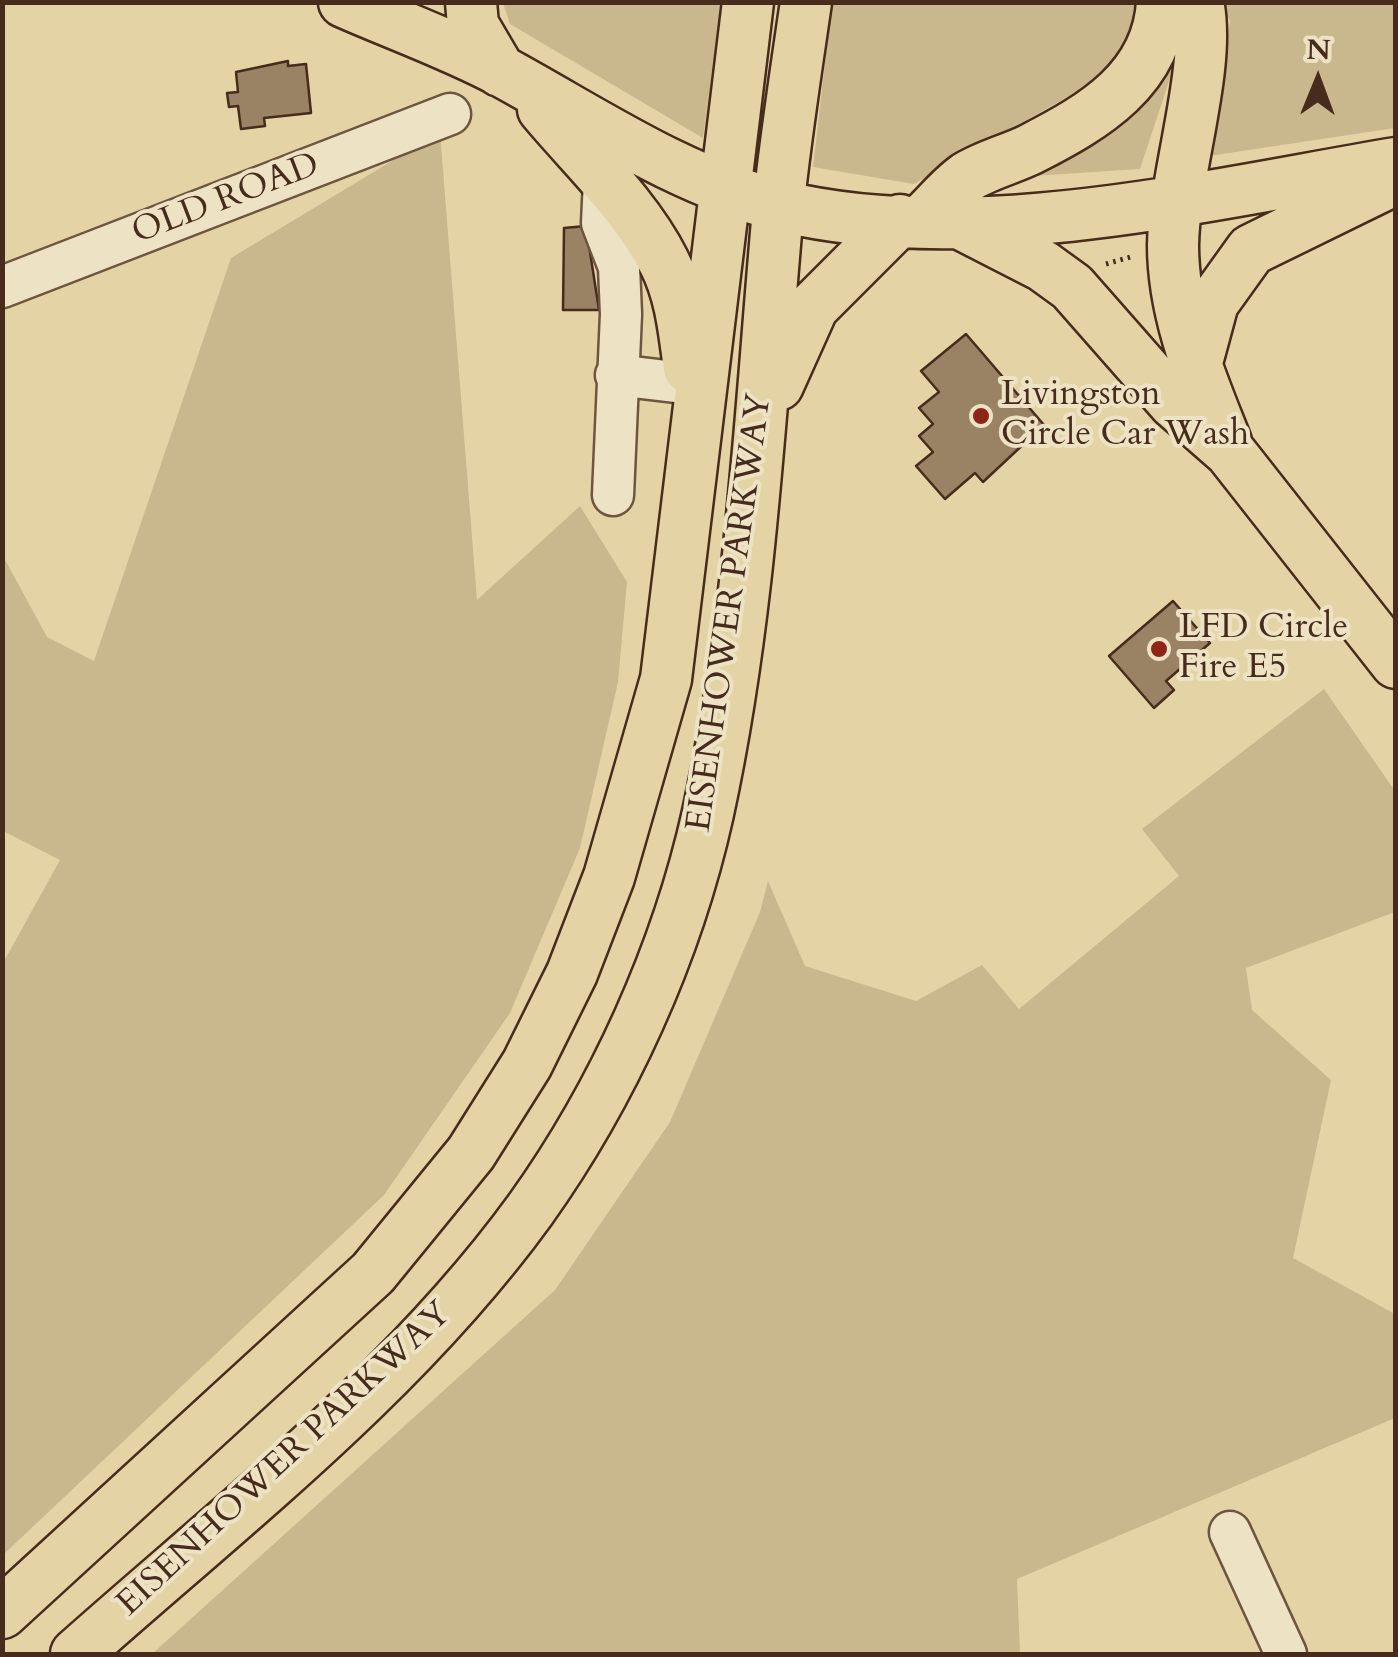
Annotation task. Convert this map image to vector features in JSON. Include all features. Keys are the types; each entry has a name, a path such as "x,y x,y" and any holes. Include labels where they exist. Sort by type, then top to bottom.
{"main road":[{"path":"344,2 510,77 640,152 778,206 848,219 1016,222 1396,163"},
{"path":"470,2 473,25 510,77 604,181 665,263 679,300 695,406"},
{"name":"EISENHOWER PARKWAY","path":"2,1613 373,1273 471,1153 527,1064 572,973 609,877 666,679 695,406 727,187 748,2"},
{"name":"EISENHOWER PARKWAY","path":"76,1654 423,1341 530,1210 591,1112 640,1013 681,908 708,814 761,427 778,206 806,2"},
{"path":"761,427 813,307 926,220 966,177 1030,150 1108,102 1133,81 1150,56 1160,28 1162,2"},
{"path":"1198,2 1199,49 1173,245 1180,316 1230,452"},
{"path":"1196,366 1214,304 1251,250 1396,179"},
{"path":"926,220 1011,247 1072,287 1174,403 1230,452 1396,663"}],"street":[{"name":"OLD ROAD","path":"2,286 450,114"},
{"path":"604,181 602,222 619,267 612,495"},
{"path":"616,374 695,406"},
{"path":"1230,1532 1286,1654"}],"path":[{"path":"1089,269 1146,252"}],"shaded area":[{"path":"503,3 721,3 703,138 510,24"},
{"path":"832,3 1136,3 1129,62 914,184 813,167"},
{"path":"1223,3 1395,3 1395,128 1209,156 1230,22"},
{"path":"1176,60 1140,169 1018,177 1124,117"},
{"path":"440,132 477,600 580,506 627,582 618,682 580,848 510,1013 384,1195 3,1555 3,963 60,860 3,831 2,554 47,637 94,661 231,258"},
{"path":"1324,689 1395,791 1395,912 1246,968 1252,1010 1331,1080 1293,1258 1395,1314 1395,1418 1017,1579 1020,1654 152,1654 555,1290 670,1122 760,912 768,881 805,966 916,1001 982,965 1019,1009 1179,876 1142,829"}],"building":[{"path":"288,61 288,66 306,64 311,113 264,118 265,126 241,129 238,106 229,107 227,93 238,92 236,72"},
{"path":"586,226 599,310 563,310 564,228"},
{"name":"Livingston Circle Car Wash","path":"966,334 1044,425 983,482 975,473 945,499 916,466 933,452 919,436 933,424 919,408 939,392 921,371"},
{"name":"LFD Circle Fire E5","path":"1173,601 1210,643 1166,681 1174,690 1154,708 1109,656"}],"place":[{"name":"Livingston Circle Car Wash","path":"981,416"},
{"name":"LFD Circle Fire E5","path":"1159,649"}]}
